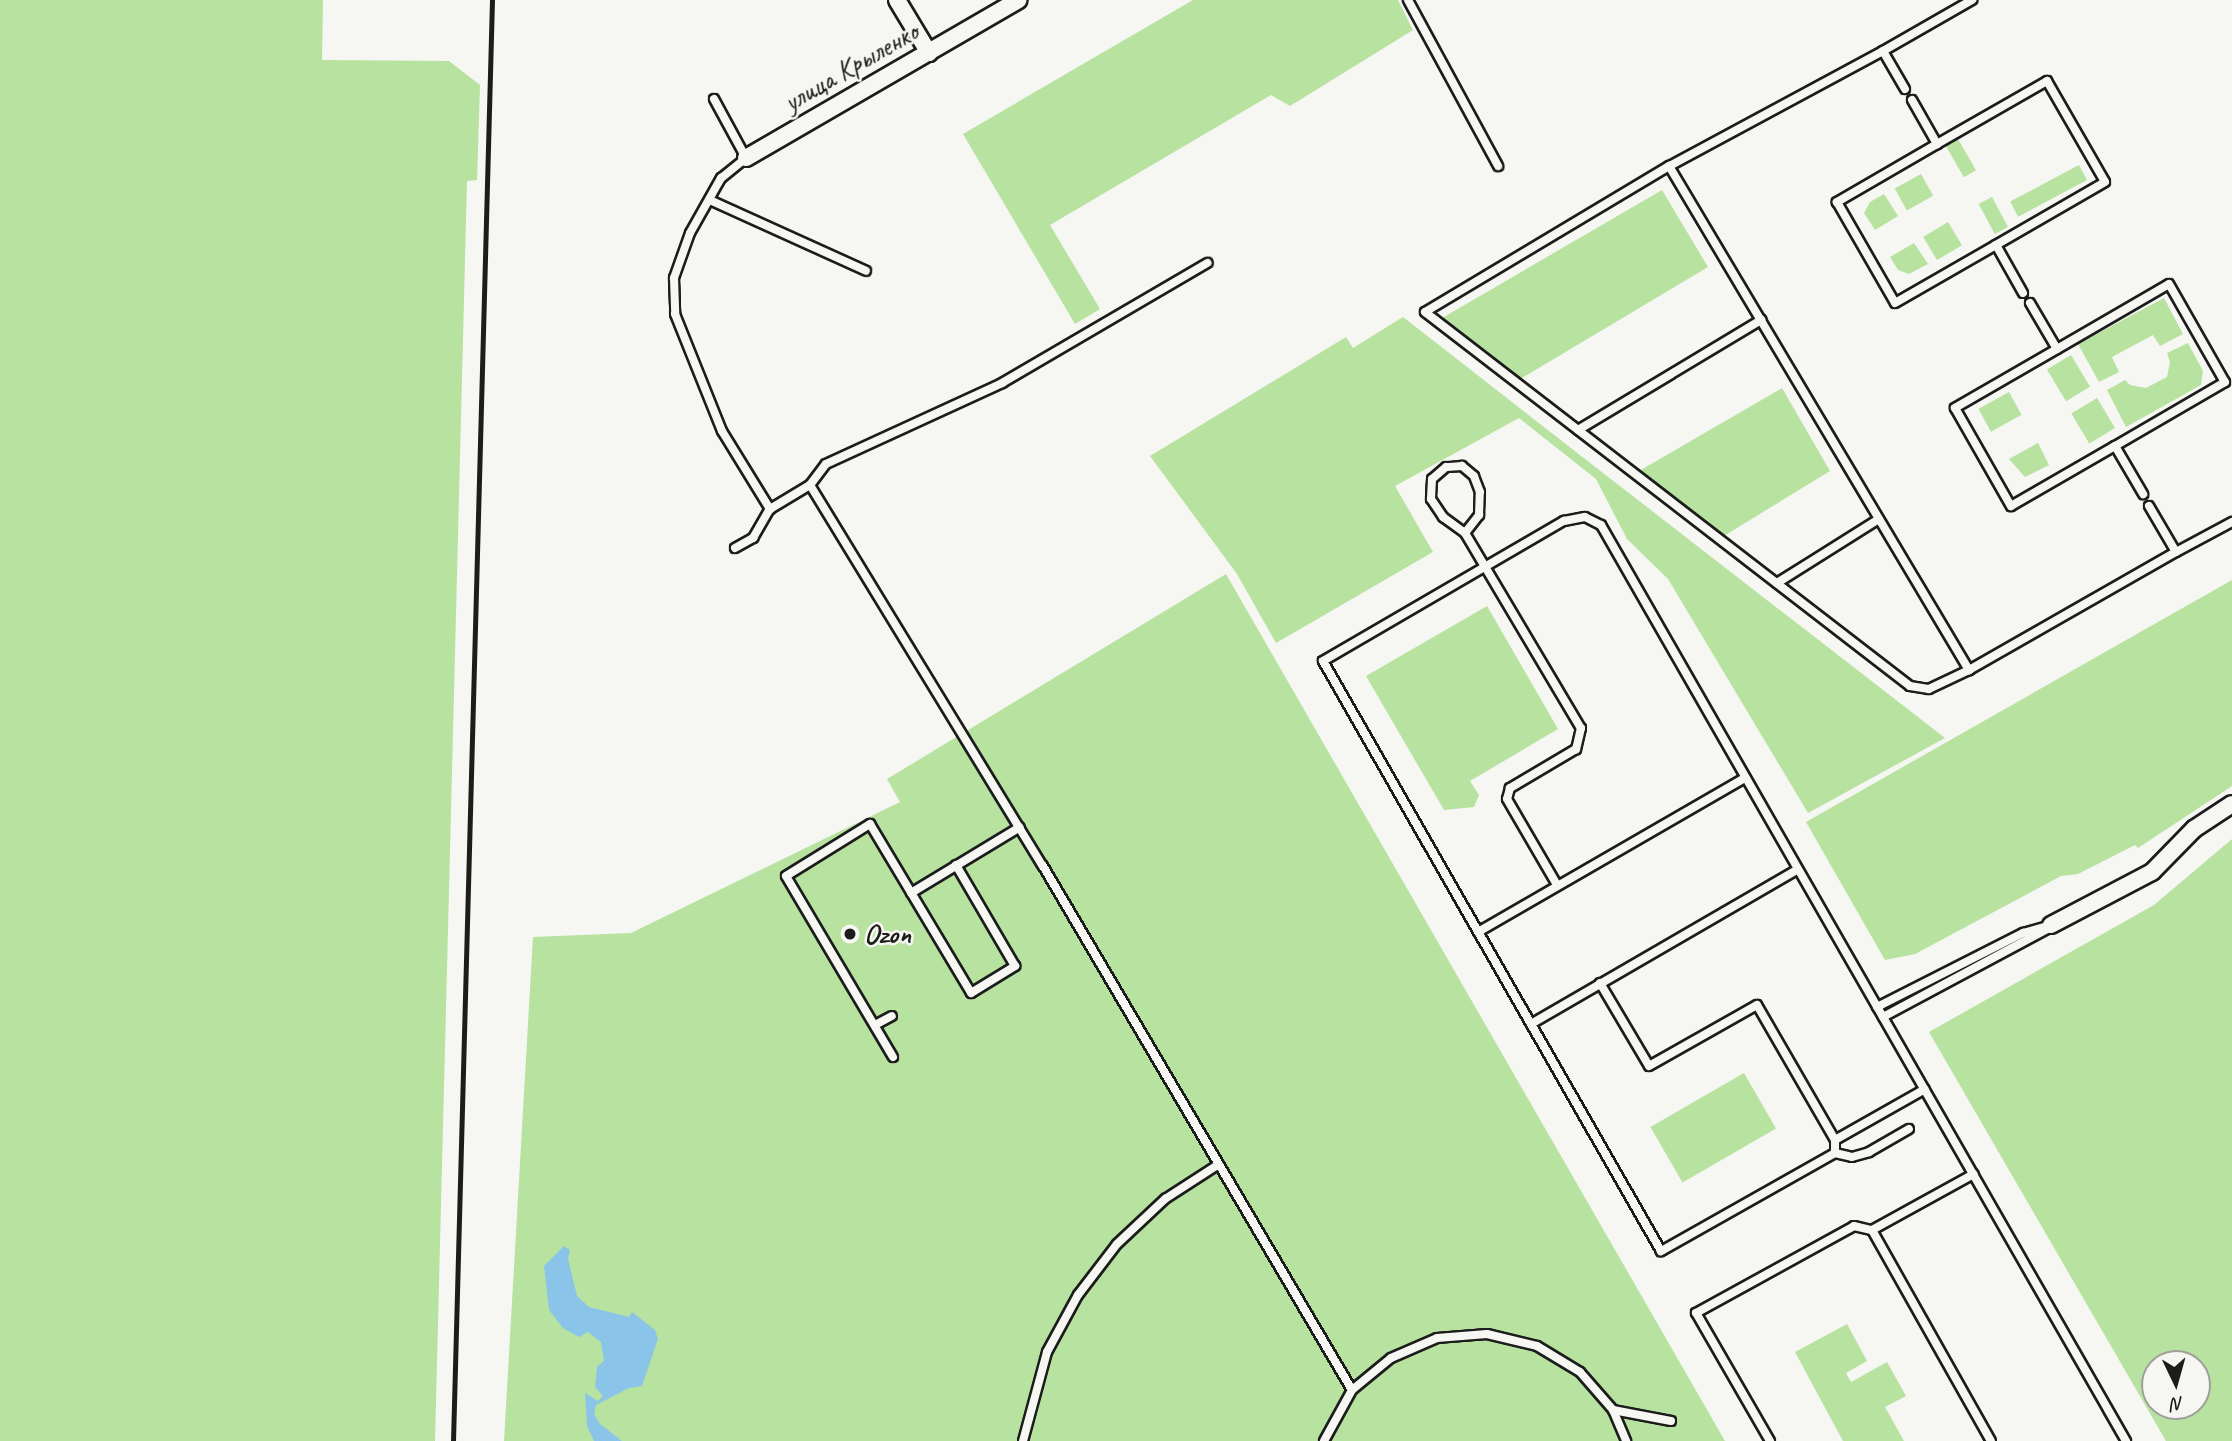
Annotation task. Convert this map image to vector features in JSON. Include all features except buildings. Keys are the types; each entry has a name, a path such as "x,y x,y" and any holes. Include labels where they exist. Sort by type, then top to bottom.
{"street":[{"path":"897,0 929,53"},
{"name":"улица Крыленко","path":"746,158 1019,0"},
{"path":"2052,925 2152,872 2194,829 2232,804"}],"lane":[{"path":"1408,0 1497,166"},
{"path":"1972,0 1670,166 1425,312 1910,686 1929,689 1969,670 2232,522"},
{"path":"1883,51 1905,89"},
{"path":"2047,81 2105,181 1895,303 1837,202 1937,144 2047,81"},
{"path":"714,99 746,158 721,178 712,201 690,233 674,278 675,314 722,431 770,509"},
{"path":"1912,100 1937,144"},
{"path":"1670,166 1969,670"},
{"path":"712,201 866,271"},
{"path":"1996,245 2023,293"},
{"path":"735,548 753,538 770,509 810,485 826,464 1002,383 1207,263"},
{"path":"2169,284 2225,382 2011,506 1955,408 2057,349 2169,284"},
{"path":"2030,303 2057,349"},
{"path":"1578,430 1761,320"},
{"path":"2115,446 2143,494"},
{"path":"1465,533 1479,515 1480,492 1474,476 1462,466 1446,467 1432,479 1431,499 1443,517 1465,533 1581,728 1576,749 1510,788 1507,799 1557,885"},
{"path":"810,485 1020,827 1352,1390"},
{"path":"2149,506 2176,552"},
{"path":"1909,1129 1869,1152 1852,1157 1835,1153 1661,1251 1323,661 1564,521 1585,517 1601,526 2126,1441"},
{"path":"1777,583 1879,519"},
{"path":"1478,932 1745,778"},
{"path":"893,1057 786,876 870,824 971,993 1015,966 957,865"},
{"path":"911,893 1020,827"},
{"path":"1531,1024 1797,870"},
{"path":"1877,1007 2022,933 2052,925"},
{"path":"1883,1017 2028,943 2052,925"},
{"path":"1600,983 1649,1066 1757,1005 1835,1140 1835,1153"},
{"path":"875,1025 892,1016"},
{"path":"1835,1140 1925,1089"},
{"path":"1023,1441 1047,1352 1078,1295 1117,1244 1165,1199 1219,1164"},
{"path":"1770,1441 1696,1313 1854,1226 1872,1230 1974,1174"},
{"path":"1872,1230 1991,1441"},
{"path":"1324,1441 1352,1390 1391,1358 1437,1338 1488,1334 1536,1346 1580,1372 1613,1410 1626,1441"},
{"path":"1613,1410 1671,1421"}],"green space":[{"path":"0,0 323,0 322,60 449,61 480,85 477,180 467,181 435,1441 0,1441"},
{"path":"1193,0 1398,0 1413,30 1290,106 1271,95 1050,225 1100,309 1075,324 963,134"},
{"path":"1958,139 1976,170 1964,177 1946,146"},
{"path":"2079,165 2087,180 2018,217 2010,202"},
{"path":"1921,174 1933,196 1907,210 1895,189"},
{"path":"1662,190 1708,267 1515,382 1437,321"},
{"path":"1884,194 1898,216 1875,230 1864,213 1870,202"},
{"path":"1992,197 2008,227 1995,234 1979,204"},
{"path":"1948,222 1962,245 1937,260 1923,237"},
{"path":"1914,243 1928,264 1909,274 1898,270 1890,257"},
{"path":"2164,298 2183,334 2160,346 2153,335 2112,357 2119,372 2099,382 2078,344"},
{"path":"1403,317 1945,738 1808,813 1668,579 1627,539 1596,479 1519,418 1395,486 1433,552 1276,643 1237,574 1150,456 1346,337 1353,348"},
{"path":"2188,343 2203,371 2201,385 2126,427 2107,390 2125,380 2130,385 2146,388 2167,377 2170,362 2167,353"},
{"path":"2071,355 2090,387 2066,401 2047,369"},
{"path":"1782,388 1830,471 1719,539 1634,474"},
{"path":"2009,392 2022,415 1991,432 1978,409"},
{"path":"2097,398 2115,428 2089,443 2071,413"},
{"path":"2038,443 2049,465 2025,477 2009,459"},
{"path":"1226,574 1725,1441 504,1441 533,937 631,933 900,802 887,779"},
{"path":"2232,580 2232,786 2138,848 2135,845 2078,874 2061,876 1915,954 1885,960 1806,822"},
{"path":"1487,606 1558,729 1470,781 1479,795 1474,807 1444,810 1366,676"},
{"path":"2232,839 2232,1441 2166,1441 2154,1420 2211,1420 2211,1350 2141,1350 2141,1398 1929,1032 2154,905"},
{"path":"1744,1073 1776,1128 1682,1182 1650,1127"},
{"path":"1847,1324 1867,1361 1846,1373 1851,1382 1887,1362 1906,1396 1885,1407 1904,1441 1843,1441 1795,1352"}],"water":[{"path":"564,1246 570,1250 568,1259 577,1296 589,1307 629,1317 632,1312 655,1330 658,1339 642,1386 629,1388 596,1405 594,1414 600,1424 622,1441 594,1441 587,1426 585,1393 598,1401 603,1396 595,1387 597,1367 604,1361 601,1342 588,1332 579,1337 563,1328 549,1310 544,1266"}],"railway":[{"path":"453,1441 492,0"}],"place":[{"name":"Ozon","path":"850,934"}]}
